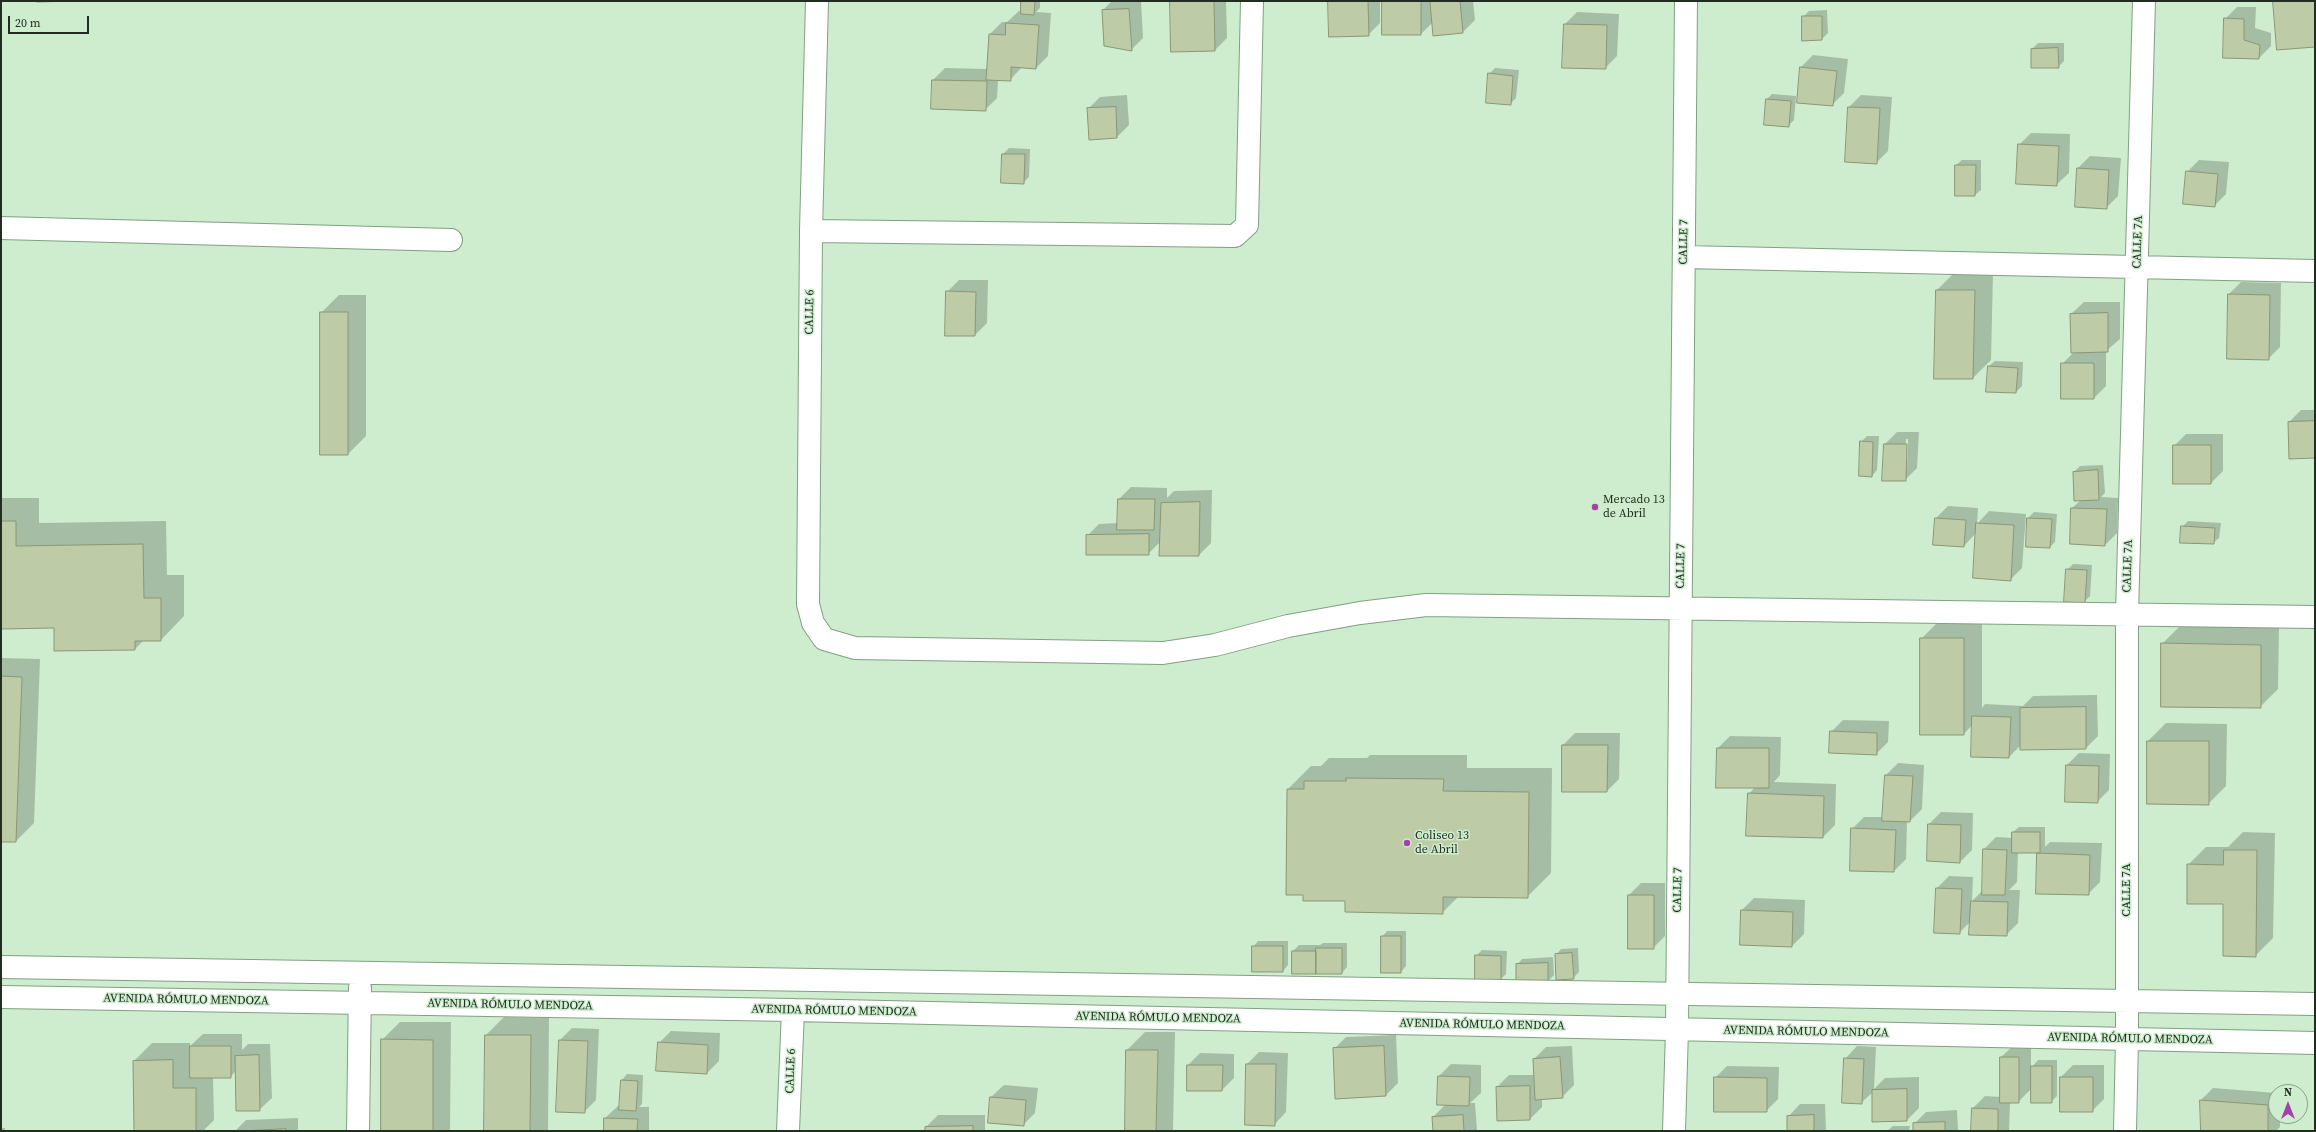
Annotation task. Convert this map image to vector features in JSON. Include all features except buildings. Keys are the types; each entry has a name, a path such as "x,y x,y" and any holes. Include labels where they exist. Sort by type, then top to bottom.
{"street":[{"name":"CALLE 6","path":"817,1 811,231 808,604 813,623 824,639 855,648 1163,653 1215,645 1288,626 1360,613 1426,605 1681,607"},
{"path":"811,231 1235,236 1247,225 1252,1"},
{"name":"CALLE 7","path":"1674,1131 1677,1029 1686,1"},
{"name":"CALLE 7A","path":"2125,1131 2127,1039 2127,614 2144,1"},
{"path":"1,228 450,240"},
{"path":"1684,257 2315,271"},
{"path":"1681,607 2315,617"},
{"path":"1,967 2315,1004"},
{"path":"358,1131 361,1002 359,972"},
{"name":"AVENIDA RÓMULO MENDOZA","path":"1,997 793,1010 2315,1043"},
{"name":"CALLE 6","path":"788,1131 793,1010"}],"place":[{"name":"Mercado 13 de Abril","path":"1595,507"},
{"name":"Coliseo 13 de Abril","path":"1407,843"}]}
